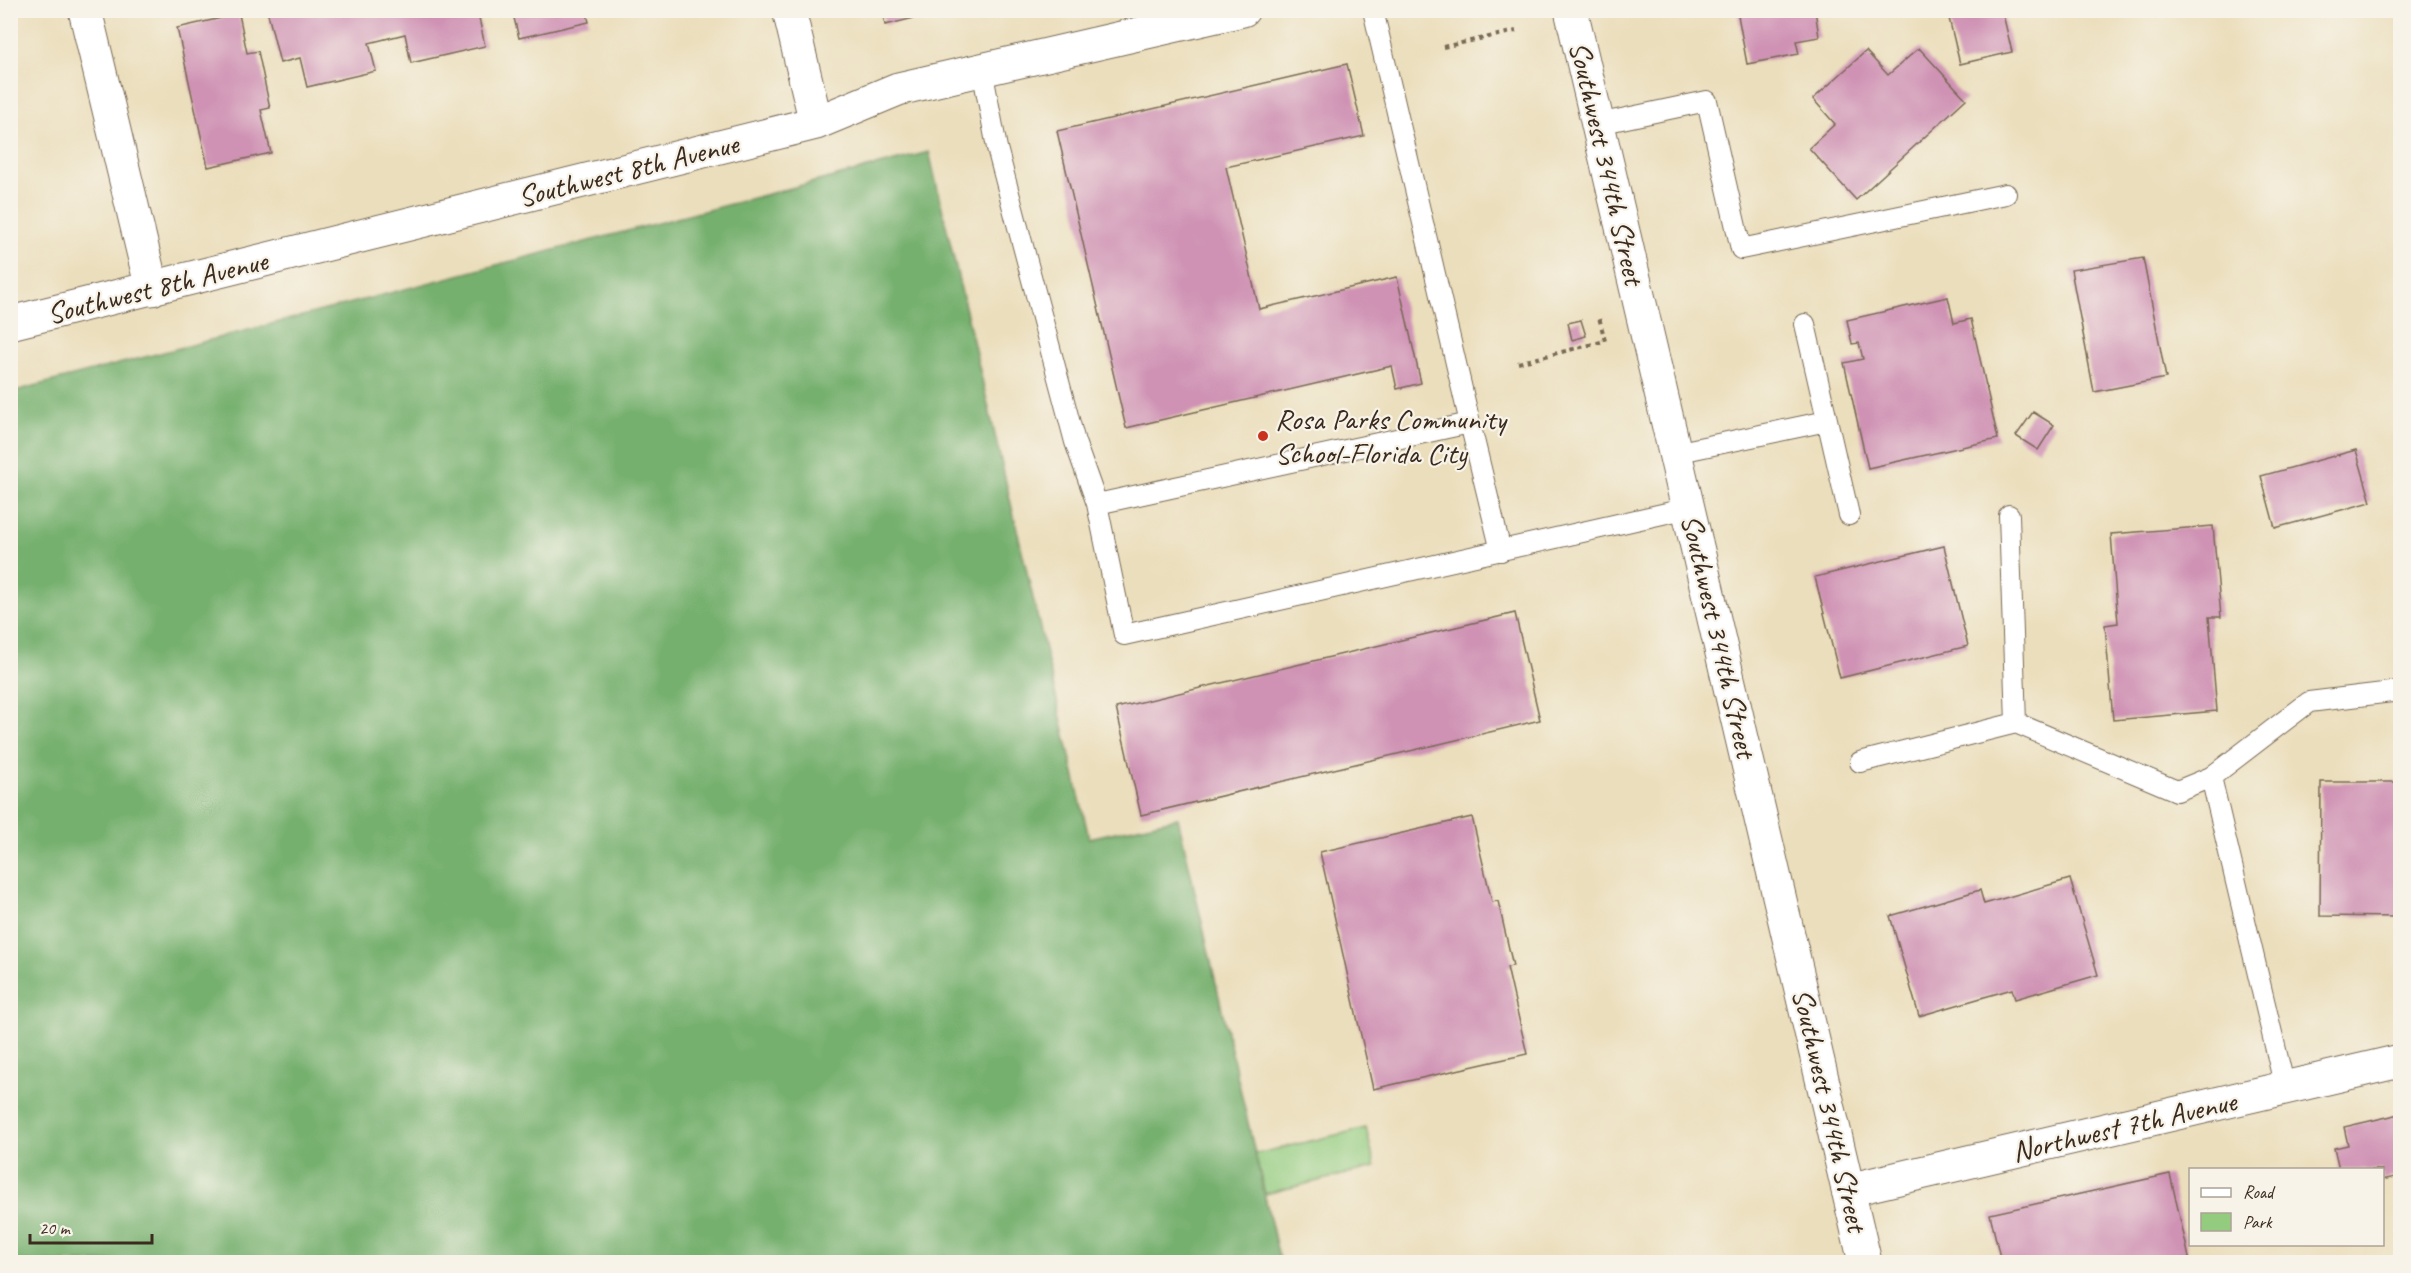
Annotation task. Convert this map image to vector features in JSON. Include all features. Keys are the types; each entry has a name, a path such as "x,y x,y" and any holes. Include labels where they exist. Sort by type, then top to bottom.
{"street":[{"path":"84,10 152,289"},
{"path":"789,10 816,123"},
{"name":"Southwest 8th Avenue","path":"10,323 816,123 898,89 1243,10"},
{"name":"Southwest 344th Street","path":"1571,10 1865,1263"},
{"name":"Northwest 7th Avenue","path":"1848,1190 2400,1061"}],"lane":[{"path":"1373,10 1501,551"},
{"path":"982,69 998,148 1075,442 1097,504 1125,635 1689,508"},
{"path":"1598,124 1707,101 1742,249 2007,194"},
{"path":"1805,324 1849,515"},
{"path":"1675,453 1827,421"},
{"path":"1097,504 1470,423"},
{"path":"2009,515 2016,723"},
{"path":"1860,762 2016,723 2177,791 2211,777 2309,702 2400,691"},
{"path":"2211,777 2285,1088"}],"path":[{"path":"1443,47 1516,31"},
{"path":"1518,363 1605,341 1599,317"}],"green space":[{"path":"929,152 1089,838 1178,818 1280,1262 11,1262 11,392"},
{"path":"1366,1128 1375,1167 1265,1194 1255,1154"}],"building":[{"path":"267,10 504,11 479,18 485,46 411,63 405,34 369,43 376,71 307,87 300,58 280,63"},
{"path":"512,10 586,10 589,22 519,38"},
{"path":"882,10 943,10 943,11 885,25"},
{"path":"1737,10 1815,10 1819,37 1796,41 1799,54 1747,64"},
{"path":"1947,10 2002,10 2012,52 1960,64"},
{"path":"239,14 247,53 258,51 270,108 261,110 271,153 208,167 177,28"},
{"path":"1919,48 1966,99 1856,200 1809,148 1835,124 1813,99 1866,51 1888,75"},
{"path":"1347,64 1364,136 1226,167 1259,309 1397,277 1421,383 1397,389 1392,366 1126,428 1057,131"},
{"path":"2143,258 2166,378 2094,392 2071,270"},
{"path":"1948,297 1954,323 1971,319 1998,439 1868,468 1844,363 1863,359 1859,343 1852,344 1847,320"},
{"path":"1581,320 1586,336 1572,340 1568,323"},
{"path":"2033,412 2054,425 2038,450 2016,436"},
{"path":"2356,450 2371,502 2275,528 2261,476"},
{"path":"2213,526 2221,617 2209,617 2217,711 2113,720 2105,625 2118,623 2111,534"},
{"path":"1944,546 1968,646 1840,678 1815,577"},
{"path":"1515,613 1540,720 1141,815 1116,708"},
{"path":"2321,782 2400,782 2400,917 2320,916"},
{"path":"1472,817 1492,902 1498,901 1513,966 1507,967 1527,1054 1373,1089 1320,852"},
{"path":"2070,879 2098,975 2015,999 2012,989 1919,1016 1890,916 1980,890 1984,904"},
{"path":"2400,1114 2400,1176 2384,1180 2384,1168 2339,1168 2334,1148 2348,1145 2344,1127"},
{"path":"2170,1174 2190,1262 2001,1262 1990,1214"}],"place":[{"name":"Rosa Parks Community School-Florida City","path":"1263,436"}]}
